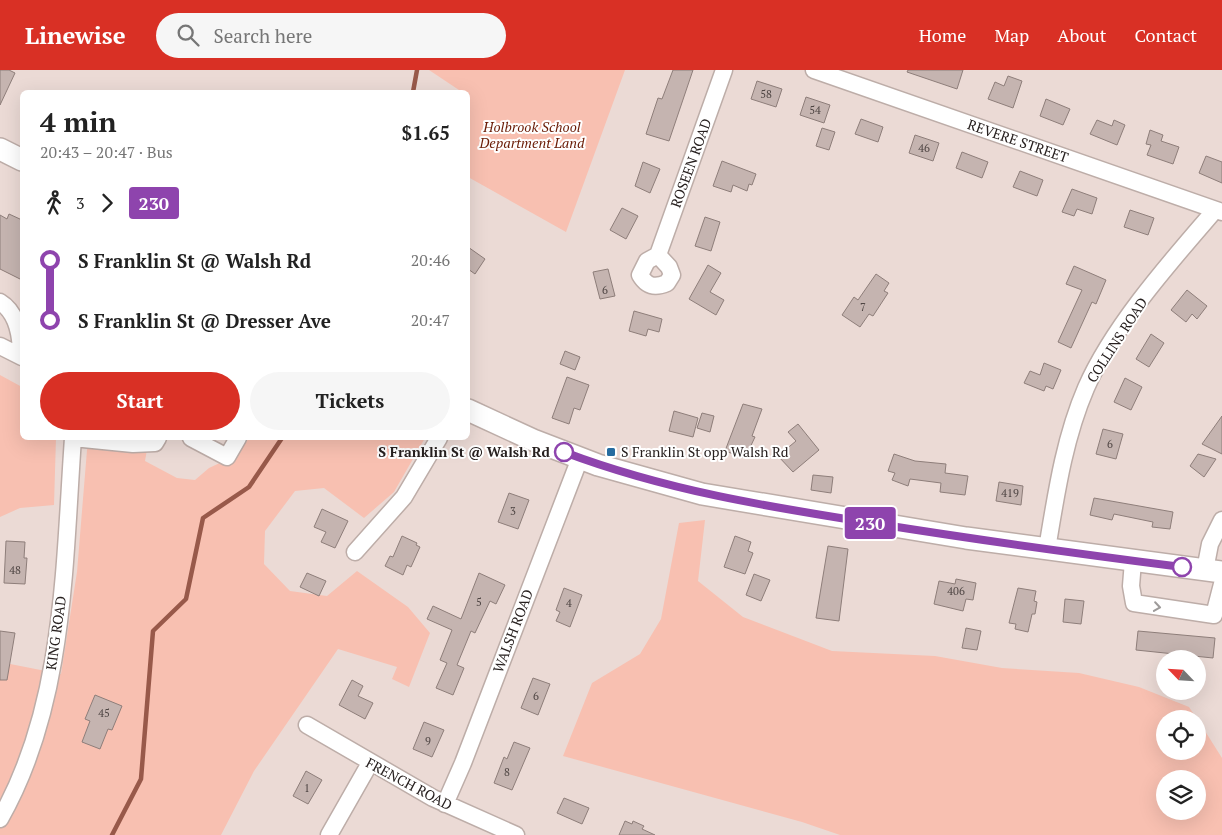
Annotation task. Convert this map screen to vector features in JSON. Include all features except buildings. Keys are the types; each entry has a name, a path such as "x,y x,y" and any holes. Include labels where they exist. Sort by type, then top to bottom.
{"main road":[{"path":"0,149 20,159"},
{"path":"470,411 580,458 633,476 702,494 1047,550 1214,571"}],"street":[{"name":"ROSEEN ROAD","path":"658,255 724,70"},
{"name":"REVERE STREET","path":"814,70 1218,211"},
{"name":"COLLINS ROAD","path":"1047,550 1060,475 1086,387 1126,321 1218,211"},
{"path":"0,302 10,310 17,326 20,345"},
{"path":"0,346 20,356"},
{"name":"KING ROAD","path":"0,819 30,756 49,679 63,577 73,440"},
{"path":"93,440 133,444 155,443 157,440"},
{"path":"196,440 227,457 237,440"},
{"path":"355,552 404,497 438,440"},
{"name":"WALSH ROAD","path":"445,804 580,458"},
{"path":"1214,571 1210,544 1222,520"},
{"path":"1133,561 1131,586 1134,603 1214,615 1222,584"},
{"name":"FRENCH ROAD","path":"307,725 370,763 445,804 516,835"},
{"path":"329,835 370,763"}],"green space":[{"name":"Holbrook School Department Land","path":"429,70 625,70 566,232 470,178 470,90 459,90"},
{"path":"0,375 20,386 20,440 56,440 54,505 20,508 0,517"},
{"path":"88,440 149,440 145,461 177,478 195,480 209,468 237,455 248,440 424,440 394,492 364,518 324,488 295,491 265,531 264,564 290,591 327,596 357,571 408,607 430,633 409,687 392,679 397,667 338,649 254,771 221,835 0,835 0,662 61,674 77,572"},
{"path":"705,520 698,581 743,617 832,651 935,656 1002,668 1079,673 1139,687 1156,694 1156,700 1172,700 1189,707 1191,710 1156,710 1156,760 1206,760 1206,733 1222,758 1222,835 840,835 802,822 563,756 592,683 640,654 661,619 679,523"}],"waterway":[{"path":"413,90 417,70"},
{"path":"112,835 141,779 153,631 186,599 203,518 249,487 281,440"}],"bus line":[{"name":"230","path":"564,452 633,476 702,494 966,538 1182,567"}],"place":[{"name":"S Franklin St @ Walsh Rd","path":"564,452"},
{"name":"S Franklin St opp Walsh Rd","path":"611,452"}]}
